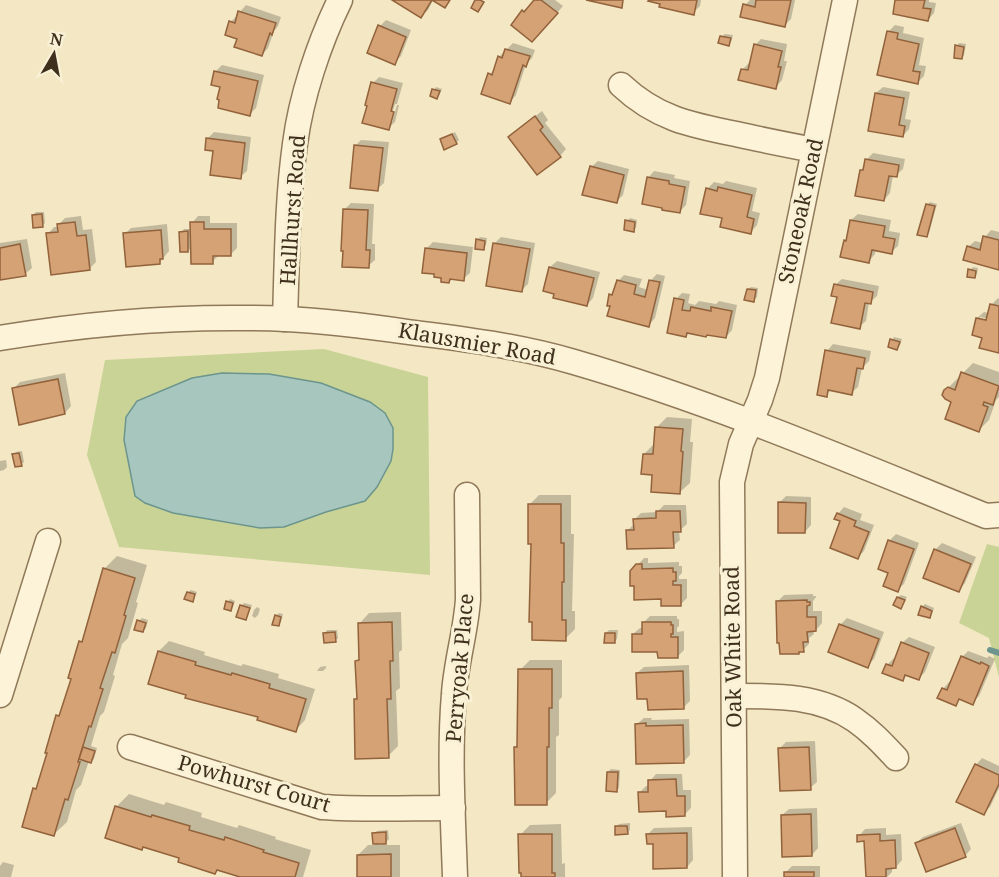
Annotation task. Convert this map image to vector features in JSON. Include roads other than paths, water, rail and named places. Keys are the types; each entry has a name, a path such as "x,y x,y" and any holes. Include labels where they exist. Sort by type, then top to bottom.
{"street":[{"name":"Hallhurst Road","path":"285,319 290,195 295,142 308,85 325,33 340,0"},
{"name":"Stoneoak Road","path":"751,421 766,378 845,0"},
{"path":"621,85 642,103 671,118 695,126 814,150"},
{"name":"Klausmier Road","path":"0,339 133,321 285,319 340,323 487,341 592,367 751,421 986,516 999,515"},
{"name":"Oak White Road","path":"735,877 732,482 741,444 751,421"},
{"name":"Perryoak Place","path":"456,877 452,717 467,614 467,495"},
{"path":"0,695 48,541"},
{"path":"734,696 800,699 833,708 855,719 877,737 896,758"},
{"name":"Powhurst Court","path":"130,747 322,807 453,808"}],"water":[{"path":"222,373 269,374 321,383 370,402 385,413 393,428 393,449 391,461 377,487 365,501 284,527 260,528 173,513 145,503 135,496 124,440 126,417 137,401 192,378"}],"waterway":[{"path":"990,650 999,653"}]}
